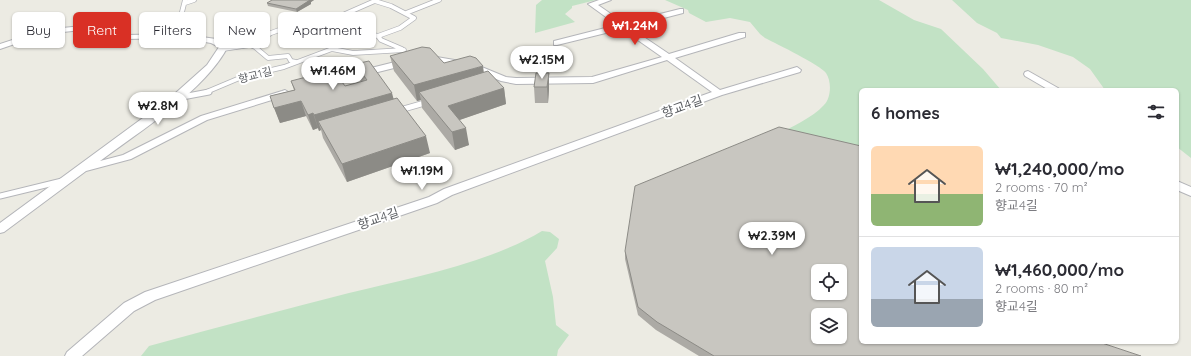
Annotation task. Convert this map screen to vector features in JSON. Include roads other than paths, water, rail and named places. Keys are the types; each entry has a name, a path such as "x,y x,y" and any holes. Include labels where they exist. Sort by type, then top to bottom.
{"street":[{"name":"향교4길","path":"606,0 592,4 669,56 719,93"},
{"path":"557,43 680,11"},
{"path":"0,47 43,32 64,29 96,28 125,37 139,36"},
{"path":"313,86 426,58 469,65 501,80 593,80 742,35"},
{"path":"206,40 213,41 224,46 223,49"},
{"name":"향교1길","path":"0,229 86,168 177,98 214,62 223,49"},
{"name":"향교4길","path":"72,356 129,308 150,296 433,200 448,192 719,93 797,70"},
{"path":"1028,74 1052,88"},
{"path":"86,168 127,157 204,118 290,92"},
{"path":"1179,186 1191,192"}],"lane":[{"path":"182,12 185,2 194,0"},
{"path":"406,13 439,0"},
{"path":"350,12 376,1 391,6 414,18 400,28 378,36 381,40 410,52"},
{"path":"223,49 230,48"},
{"path":"256,48 268,58 288,56 291,61 296,62"},
{"path":"332,49 353,53 404,50"},
{"name":"향교1길","path":"177,98 208,92 242,77 284,68 332,49"},
{"path":"393,112 430,101"},
{"name":"향교1길","path":"0,196 70,179"}]}
